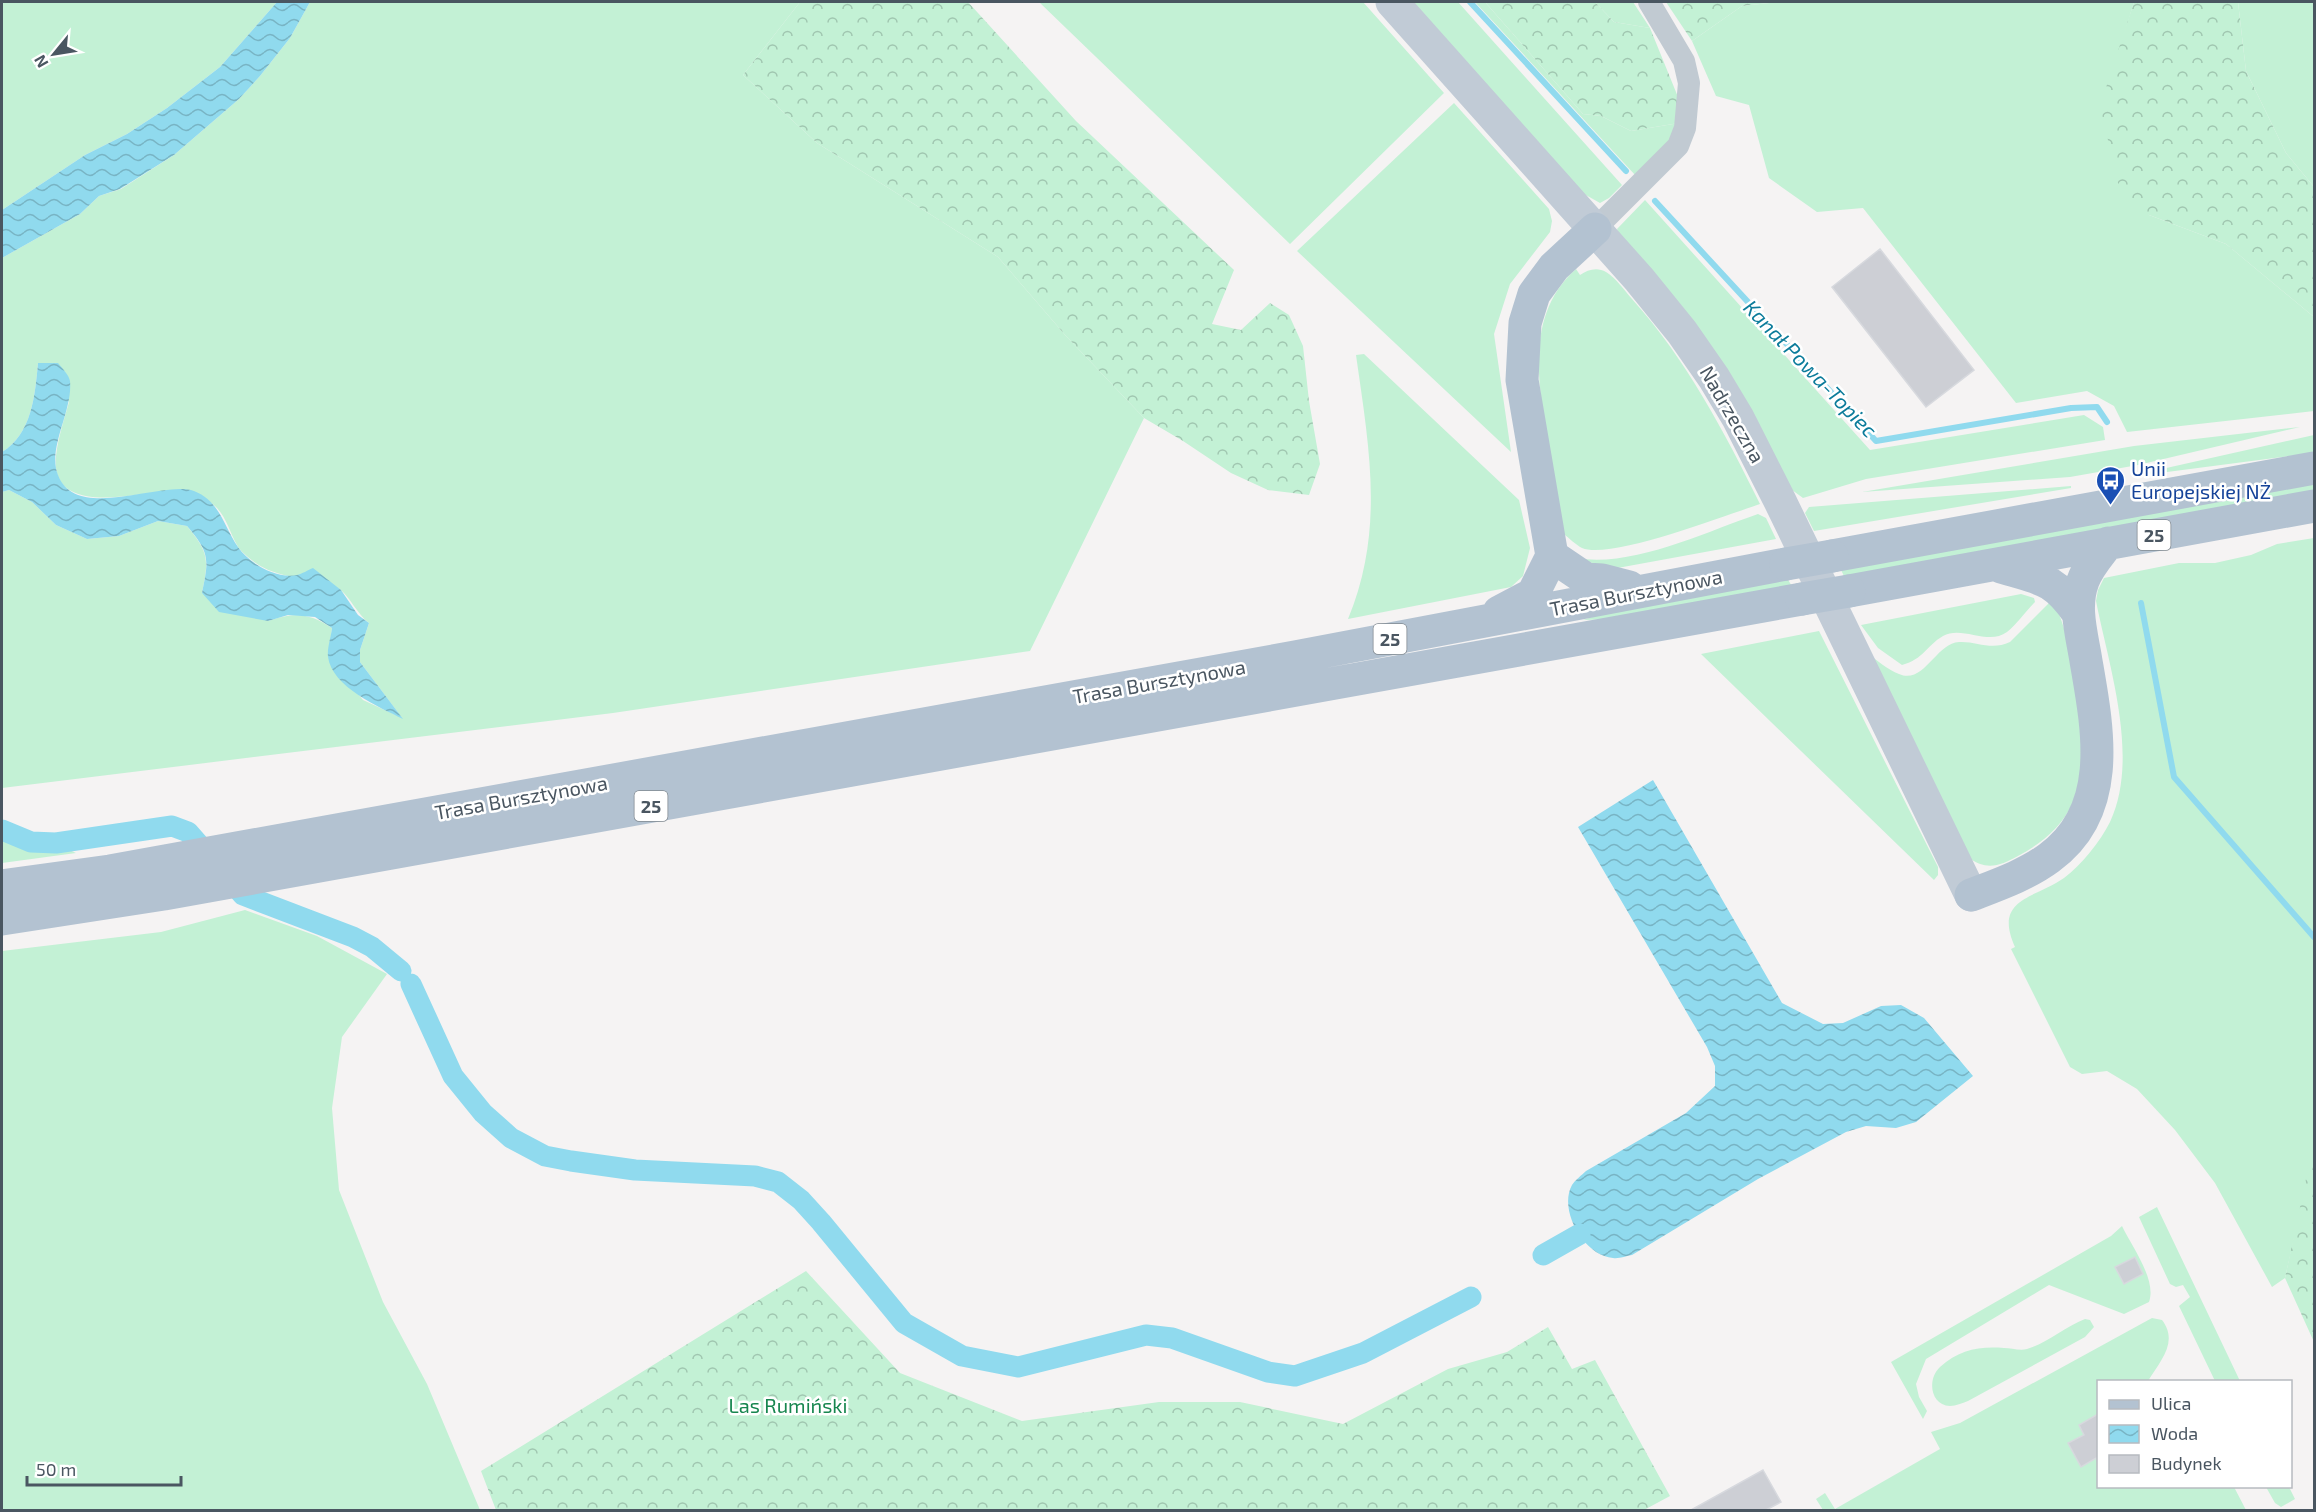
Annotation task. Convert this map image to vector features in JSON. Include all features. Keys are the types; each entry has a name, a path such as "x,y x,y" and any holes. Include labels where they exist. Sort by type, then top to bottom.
{"main road":[{"path":"1485,620 1533,594 1552,556 1522,380 1524,323 1534,294 1554,267 1595,229"},
{"name":"Trasa Bursztynowa","path":"2,919 164,894 1298,672 1485,620 2314,468"},
{"name":"Trasa Bursztynowa","path":"2,886 157,863 1298,672 1802,599 2314,507"},
{"path":"1971,895 2010,880 2048,859 2065,845 2079,828 2094,795 2099,758 2096,717 2078,613 2083,581 2108,543"},
{"path":"1552,556 1586,579 1602,580 1642,591"},
{"path":"1995,565 2043,579 2057,587 2078,613"}],"street":[{"name":"Nadrzeczna","path":"1392,2 1595,229 1682,332 1738,418 1971,895"},
{"path":"1595,229 1678,146 1685,128 1689,83 1684,61 1650,2"}],"green space":[{"path":"2,2 277,2 220,67 167,108 127,134 85,155 2,210"},
{"path":"310,2 800,2 743,75 817,143 998,257 1066,336 1144,418 1030,651 613,713 2,788 2,492 9,490 32,502 56,525 87,539 119,536 158,521 187,526 200,543 205,557 206,572 202,593 268,621 294,615 316,619 332,628 328,657 363,700 402,718 360,662 360,650 369,623 339,589 272,572 253,561 238,547 220,511 207,501 161,492 92,497 77,493 65,486 57,474 56,456 69,402 38,363 33,400 26,424 20,435 2,452 2,258 80,214 99,196 121,189 174,155 239,99 260,76 290,38"},
{"path":"800,2 968,2 1076,121 1234,270 1212,324 1241,330 1270,303 1289,315 1303,346 1309,401 1320,464 1309,495 1268,490 1231,473 1144,418 1066,336 998,257 817,143 743,75"},
{"path":"1039,2 1363,2 1444,93 1290,244"},
{"path":"1410,2 1458,2 1622,185 1609,198 1600,203 1584,194"},
{"path":"1475,2 1485,2 1583,114 1601,116 1631,131 1679,123 1680,132 1636,176"},
{"path":"1485,2 1595,2 1614,22 1650,28 1678,97 1679,123 1631,131 1601,116 1583,114"},
{"path":"1595,2 1633,2 1650,28 1614,22"},
{"path":"1666,2 1778,2 1742,6 1692,41"},
{"path":"1778,2 2134,2 2121,45 2149,215 2226,244 2314,317 2314,411 2127,432 2114,406 2087,391 2016,403 1863,208 1817,212 1769,178 1749,105 1716,96 1692,41 1742,6"},
{"path":"2134,2 2238,2 2246,71 2286,153 2314,187 2314,317 2226,244 2149,215 2118,183 2100,106"},
{"path":"2238,2 2314,2 2314,187 2286,153 2246,71"},
{"path":"1454,103 1549,209 1552,221 1550,232 1510,284 1494,334 1511,452 1297,251"},
{"path":"1645,200 1870,450 2084,415 2103,427 2105,440 1866,479 1803,498 1788,487 1620,238 1617,229"},
{"path":"1576,269 1580,275 1590,270 1603,270 1620,284 1652,322 1703,397 1760,504 1669,535 1617,548 1597,550 1582,548 1564,534 1541,397 1539,351 1542,328 1549,307 1560,287"},
{"path":"1364,354 1519,500 1530,548 1523,576 1511,587 1348,619 1360,586 1367,553 1370,521 1369,455 1356,355"},
{"path":"2300,427 2138,465 2070,477 1862,492 2134,446"},
{"path":"2314,435 2314,453 2144,475 2144,473"},
{"path":"2314,482 2314,493 1845,578 1840,568"},
{"path":"2071,486 2071,488 1814,531 1805,513 1809,507"},
{"path":"1758,514 1766,518 1776,539 1612,569 1576,558 1598,560 1644,553"},
{"path":"2314,538 2314,1150 2285,1278 2272,1287 2215,1183 2175,1130 2137,1089 2107,1071 2082,1074 2070,1067 2011,949 2015,947 2009,918 2013,909 2020,902 2064,878 2084,859 2106,830 2119,797 2122,741 2119,712 2096,601 2104,578 2179,563 2215,563 2251,555 2277,544"},
{"path":"1787,578 1793,588 1614,619 1583,620 1613,610"},
{"path":"2021,594 2034,598 2035,602 2007,632 1992,637 1950,633 1937,640 1920,656 1902,665 1878,648 1861,625"},
{"path":"2052,600 2065,633 2076,682 2082,733 2078,786 2069,811 2043,840 2005,862 1993,866 1981,864 1968,857 1867,653 1899,674 1908,676 1916,674 1951,644 1966,642 1997,646 2010,642"},
{"path":"1819,631 1938,867 1938,875 1934,880 1701,654"},
{"path":"2,839 49,845 76,853 2,863"},
{"path":"245,910 317,936 387,974 342,1037 332,1108 339,1190 383,1302 427,1384 480,1510 2,1510 2,951 161,932"},
{"path":"2314,1141 2314,1342 2285,1278"},
{"path":"2157,1207 2240,1380 2215,1380 2179,1306 2190,1297 2183,1285 2176,1287 2170,1284 2139,1217"},
{"path":"2122,1226 2147,1274 2151,1293 2149,1302 2124,1314 2049,1285 1926,1359 1916,1384 1919,1397 1927,1411 1923,1419 1891,1362 2111,1236"},
{"name":"Las Rumiński","path":"806,1271 900,1373 1022,1421 1159,1402 1240,1402 1343,1424 1448,1369 1507,1352 1548,1327 1572,1369 1595,1360 1670,1496 1644,1510 496,1510 481,1471"},
{"path":"2152,1318 2162,1320 2169,1336 2168,1344 2162,1359 2149,1380 2097,1380 2097,1488 2235,1488 2246,1510 1823,1510 1816,1499 1825,1493 1835,1509 1940,1449 1931,1432 1960,1423"},
{"path":"2085,1319 2090,1320 2094,1327 2085,1337 1968,1401 1957,1405 1943,1405 1935,1396 1933,1378 1940,1367 1954,1357 1970,1350 1986,1348 2027,1349"},
{"path":"2267,1488 2290,1488 2295,1499 2281,1507 2275,1503"}],"water":[{"path":"277,2 310,2 290,38 239,99 174,155 120,189 99,196 80,214 2,258 2,210 85,155 127,134 167,108 220,67"},
{"path":"38,363 58,363 70,381 68,405 58,441 55,464 58,475 68,489 82,496 101,498 180,489 194,491 203,495 216,508 238,547 256,564 272,572 289,576 313,568 341,590 358,615 369,623 360,650 360,662 403,719 358,695 338,678 331,668 328,657 332,628 315,617 288,615 268,621 219,612 202,593 206,557 200,543 187,526 158,521 119,536 87,539 56,525 32,502 9,490 2,492 2,452 20,435 26,424 33,400"},
{"path":"1653,780 1782,1003 1823,1024 1843,1023 1881,1006 1901,1005 1924,1018 1973,1076 1916,1122 1896,1128 1866,1126 1846,1132 1758,1179 1632,1255 1615,1258 1602,1255 1592,1249 1576,1230 1568,1207 1572,1185 1586,1171 1686,1113 1715,1086 1715,1066 1707,1047 1578,827"}],"building":[{"path":"1880,249 1974,370 1926,407 1832,287"},
{"path":"2135,1257 2143,1274 2124,1284 2115,1267"},
{"path":"2097,1415 2097,1460 2096,1458 2081,1467 2068,1443 2084,1435 2079,1425"},
{"path":"1763,1470 1781,1502 1766,1510 1691,1510"}],"waterway":[{"name":"Kanał Powa-Topiec","path":"1470,2 1626,171"},
{"name":"Kanał Powa-Topiec","path":"1655,201 1876,441 2071,408 2097,407 2107,422"},
{"name":"Kanał Powa-Topiec","path":"2141,603 2174,777 2314,937"},
{"path":"2,830 31,842 56,843 172,826 188,832 243,895 353,937 372,947 401,971"},
{"path":"411,984 453,1076 483,1113 511,1138 545,1156 571,1161 635,1170 755,1176 778,1182 801,1200 821,1222 904,1323 962,1356 1018,1367 1146,1335 1172,1338 1268,1372 1295,1376 1363,1353 1471,1297"},
{"path":"1543,1255 1580,1234"}],"place":[{"name":"Unii Europejskiej NŻ","path":"2110,506"}]}
